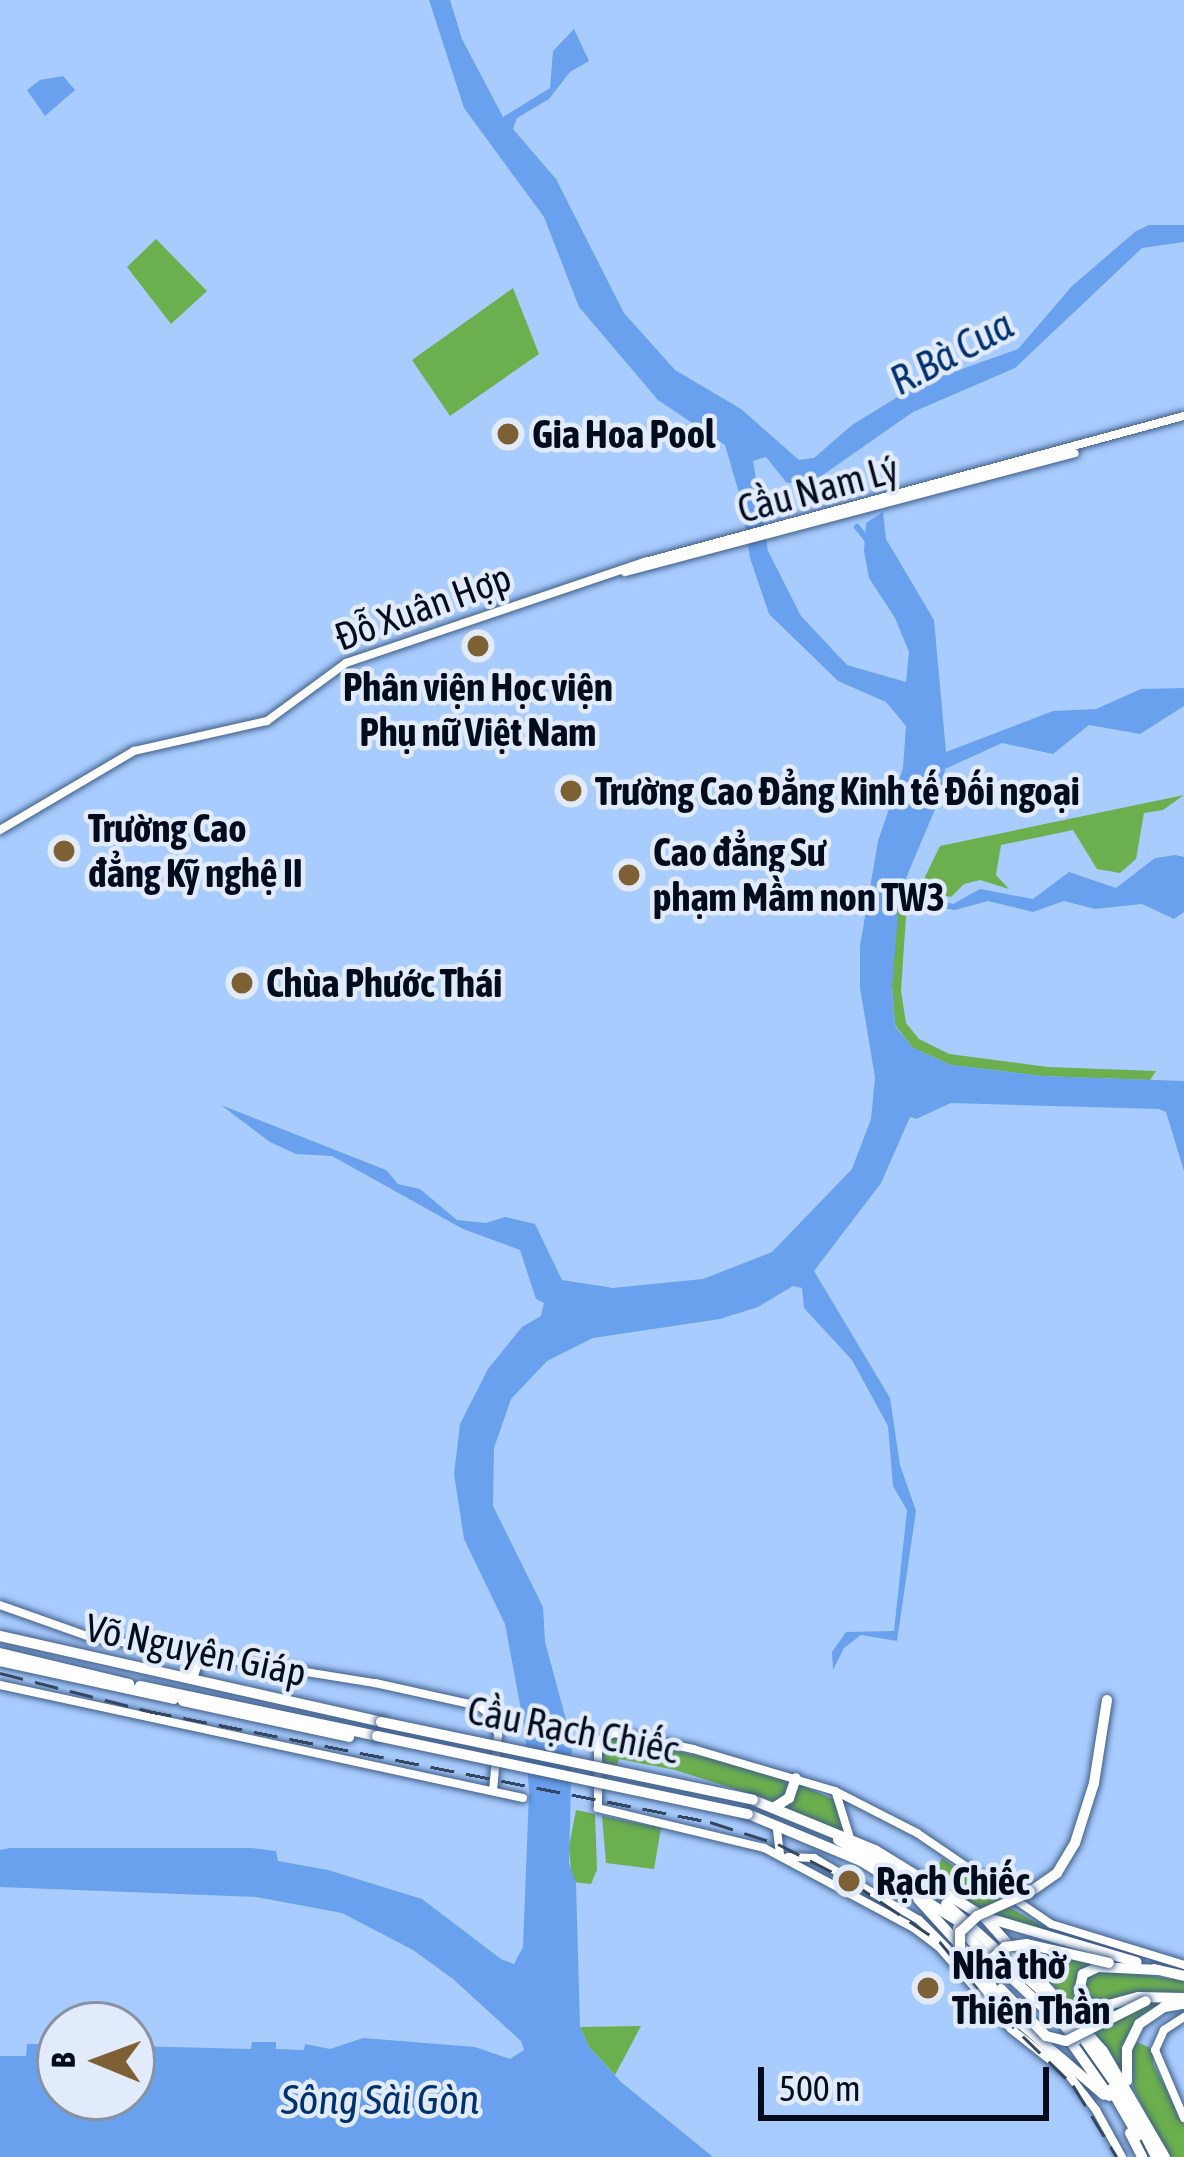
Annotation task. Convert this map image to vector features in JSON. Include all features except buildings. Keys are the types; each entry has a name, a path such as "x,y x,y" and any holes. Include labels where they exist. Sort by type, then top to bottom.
{"highway":[{"name":"Võ Nguyên Giáp","path":"0,1639 251,1695 378,1732"},
{"path":"191,1682 198,1652"},
{"name":"Võ Nguyên Giáp","path":"0,1657 378,1732"},
{"name":"Võ Nguyên Giáp","path":"0,1657 112,1689 233,1714 378,1732"},
{"path":"92,1676 112,1689"},
{"path":"1107,1700 1084,1821 1057,1873 971,1920 960,1934 960,1957 999,2005 1112,2101"},
{"path":"199,1704 218,1703 233,1714"},
{"name":"Cầu Rạch Chiếc","path":"378,1732 750,1810"},
{"path":"750,1810 775,1807 789,1798 796,1778"},
{"path":"775,1807 850,1838 1005,1953"},
{"path":"750,1810 777,1830 984,1917 1184,1970"},
{"path":"750,1810 911,1886 921,1903 1046,2036 1066,2041 1146,2001 1166,1996"},
{"path":"921,1903 998,1961 1077,2040 1149,2157"},
{"path":"955,1905 1127,2085 1165,2157"},
{"path":"955,1905 1005,1953 1127,2102 1149,2157"},
{"path":"984,1917 1005,1953"},
{"path":"999,2005 987,1973 992,1959 1006,1947 1028,1944 1112,1964 1146,1963"},
{"path":"1112,1964 1083,1974 1078,1988 1085,2002 1101,2007 1166,1996 1184,2001"},
{"path":"1127,2102 1127,2049 1139,2024 1164,2007 1184,2001"},
{"path":"1077,2040 1149,2157"},
{"path":"1137,2119 1150,2126"}],"main road":[{"name":"Cầu Nam Lý","path":"701,549 1181,419"},
{"name":"Đỗ Xuân Hợp","path":"0,830 134,751 267,721 346,663 701,549"},
{"path":"0,1605 89,1637 450,1697 490,1713 498,1735 493,1791"},
{"path":"0,1685 523,1798"},
{"path":"1124,2157 1086,2096 1043,2046 1031,2048 998,2016 949,1952 800,1860 718,1833 598,1808 596,1747 605,1735 717,1755 796,1778 897,1821 1051,1924 1146,1963 1184,1970"},
{"path":"836,1794 850,1838"},
{"path":"777,1830 783,1856"},
{"path":"1184,2017 1169,2025 1156,2044 1160,2070 1184,2118"}],"green space":[{"path":"156,239 207,291 171,324 127,267"},
{"path":"513,288 539,354 450,416 412,360"},
{"path":"1184,795 1163,810 1144,813 1136,859 1120,873 1097,869 1073,830 1001,845 996,875 1009,889 980,880 964,884 951,897 919,889 940,846"},
{"path":"907,901 901,991 906,1023 919,1039 949,1054 1048,1067 1156,1071 1150,1080 1042,1076 951,1065 913,1048 895,1025 892,986 895,913 898,902"},
{"path":"614,1737 765,1771 785,1779 789,1792 779,1803 675,1770 619,1759 617,1765 599,1764 601,1742"},
{"path":"798,1784 835,1800 844,1832 783,1808"},
{"path":"576,1810 595,1814 597,1870 591,1884 572,1882 569,1847"},
{"path":"602,1816 661,1828 654,1869 606,1863"},
{"path":"942,1858 1007,1906 1062,1937 998,1919 931,1880"},
{"path":"1028,1947 1101,1964 1088,1968 1082,2004 1175,2000 1141,2018 1123,2074 1068,2001 1019,1950"},
{"path":"1104,1968 1184,1981 1184,1995 1089,2003 1080,1986 1091,1971"},
{"path":"641,2026 615,2075 589,2047 580,2027"},
{"path":"1132,2040 1153,2049 1153,2064 1184,2122 1184,2157 1169,2157 1133,2088"}],"water":[{"name":"Sông Sài Gòn","path":"429,0 450,0 462,39 503,117 550,88 553,51 574,29 589,61 570,72 549,99 517,118 513,129 556,179 624,313 675,370 741,409 799,460 814,458 852,425 917,385 1018,349 1072,286 1136,231 1149,225 1184,225 1184,242 1142,248 1015,368 913,412 817,479 802,486 786,482 766,457 753,461 768,551 801,616 847,665 906,682 909,652 895,618 869,578 864,551 866,523 883,512 886,539 934,620 946,752 1053,711 1096,709 1141,689 1184,688 1184,706 1140,734 1089,725 1053,754 1002,743 945,769 941,795 901,890 953,904 980,889 1033,899 1069,872 1116,888 1155,858 1175,855 1184,857 1184,912 1174,919 1142,904 1095,909 1064,901 1033,912 988,901 955,910 899,902 892,986 895,1026 913,1048 951,1065 1042,1076 1184,1081 1184,1171 1166,1112 1159,1109 951,1103 916,1119 910,1117 881,1183 814,1271 890,1398 900,1465 916,1511 897,1641 861,1635 844,1648 833,1670 832,1652 846,1632 894,1631 907,1510 893,1486 888,1426 852,1360 804,1308 802,1288 793,1286 758,1307 720,1319 593,1338 547,1361 511,1399 494,1448 493,1506 543,1607 545,1642 572,1742 569,1863 576,1883 580,2027 589,2047 621,2082 713,2157 0,2157 0,2056 26,2056 27,2044 36,2044 36,2121 156,2121 156,2047 251,2049 252,2042 276,2042 276,2049 304,2050 305,2044 330,2049 363,2038 475,2047 510,2059 524,2050 521,2041 453,1979 413,1950 342,1913 256,1897 0,1887 0,1850 10,1848 251,1848 276,1851 278,1861 328,1870 422,1899 514,1964 523,1947 529,1792 525,1731 505,1624 464,1539 454,1474 460,1424 488,1369 522,1327 541,1316 544,1303 536,1299 520,1250 463,1229 332,1156 296,1154 270,1142 221,1105 386,1170 398,1184 420,1189 457,1220 486,1223 505,1217 535,1224 562,1280 613,1288 703,1279 772,1252 852,1169 871,1119 875,1077 860,988 860,946 878,841 903,768 906,726 886,702 838,681 769,614 750,558 741,500 725,445 658,400 579,307 544,217 464,108"},
{"path":"63,76 75,90 45,116 27,90 40,80"}],"waterway":[{"path":"857,527 871,544"}],"railway":[{"path":"0,1673 148,1711 710,1822 778,1844 850,1881 940,1942 997,2011 1073,2085 1117,2157"}],"place":[{"name":"Gia Hoa Pool","path":"508,434"},
{"name":"Phân viện Học viện Phụ nữ Việt Nam","path":"478,646"},
{"name":"Trường Cao Đẳng Kinh tế Đối ngoại","path":"571,791"},
{"name":"Trường Cao đẳng Kỹ nghệ II","path":"64,851"},
{"name":"Cao đẳng Sư phạm Mầm non TW3","path":"629,875"},
{"name":"Chùa Phước Thái","path":"242,983"},
{"name":"Rạch Chiếc","path":"849,1881"},
{"name":"Nhà thờ Thiên Thần","path":"928,1988"}],"water label":[{"name":"R.Bà Cua","path":"951,352"}]}
